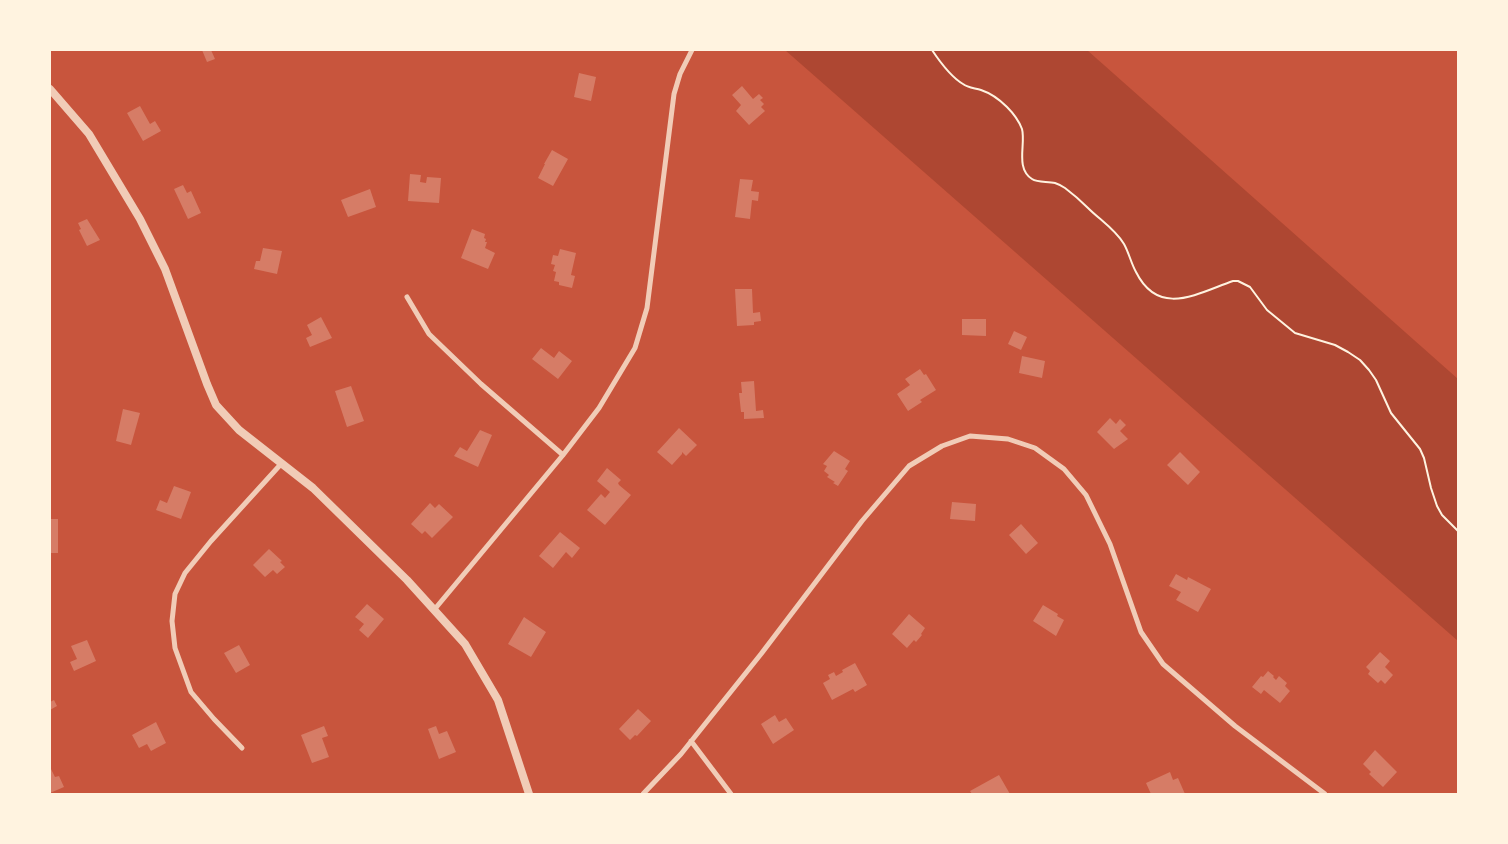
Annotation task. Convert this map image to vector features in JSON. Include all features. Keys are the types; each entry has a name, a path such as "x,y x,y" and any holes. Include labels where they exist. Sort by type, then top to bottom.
{"street":[{"path":"434,610 563,455 598,408 635,348 647,308 674,94 680,74 692,50"},
{"path":"50,89 89,134 140,219 165,269 216,405 239,430 313,488 407,580 465,644 498,700 530,794"},
{"path":"407,297 429,334 481,384 563,455"},
{"path":"643,794 691,741 761,654 862,521 909,466 942,446 970,436 1008,439 1035,448 1064,469 1086,495 1110,544 1141,632 1163,664 1236,726 1325,794"},
{"path":"242,748 214,720 191,692 175,648 172,621 175,594 185,573 211,541 281,464"},
{"path":"691,741 731,794"}],"path":[{"path":"932,50 950,73 963,84 993,96 1006,106 1017,119 1022,129 1022,156 1027,173 1035,181 1056,183 1065,188 1115,232 1123,242 1136,272 1154,294 1170,298 1188,298 1216,286 1238,281 1250,288 1267,310 1295,333 1335,345 1360,360 1376,380 1391,413 1420,449 1437,506 1442,515 1458,531"}],"shaded area":[{"path":"785,50 1087,50 1458,379 1458,641"}],"building":[{"path":"202,50 211,50 215,59 207,62"},
{"path":"579,73 596,77 591,101 574,97"},
{"path":"742,86 753,99 759,94 763,98 760,100 764,104 761,107 765,111 749,125 736,111 741,105 732,95"},
{"path":"140,106 150,124 155,121 161,131 143,141 127,113"},
{"path":"552,150 568,159 553,186 538,178"},
{"path":"410,174 421,175 420,182 426,183 427,177 441,178 439,203 408,201"},
{"path":"740,179 753,180 751,191 759,192 758,201 752,200 750,219 735,217"},
{"path":"183,185 187,193 191,191 201,213 188,219 174,189"},
{"path":"370,189 376,207 348,217 341,200"},
{"path":"87,219 100,240 87,246 79,230 81,229 78,223"},
{"path":"472,229 485,234 485,242 487,242 485,248 495,253 488,269 461,258"},
{"path":"263,248 282,251 277,274 254,269 256,261 260,261"},
{"path":"560,249 576,253 571,275 575,276 572,288 559,285 559,282 554,281 556,272 553,271 555,265 551,264 553,255 558,256"},
{"path":"735,289 752,289 753,313 760,312 761,321 754,322 754,325 737,326"},
{"path":"321,317 332,338 310,347 306,338 312,335 307,325"},
{"path":"962,319 986,319 986,336 962,335"},
{"path":"1014,331 1027,337 1021,350 1008,344"},
{"path":"541,348 554,358 559,351 572,361 558,379 532,359"},
{"path":"1022,356 1045,361 1042,378 1019,373"},
{"path":"920,369 924,375 926,374 936,390 920,400 922,402 908,411 897,394 910,385 905,379"},
{"path":"754,381 756,411 763,410 764,418 744,419 744,412 741,412 739,393 742,393 741,382"},
{"path":"351,386 364,421 347,427 335,391"},
{"path":"123,409 140,413 131,445 116,441"},
{"path":"1110,418 1116,424 1120,419 1126,425 1120,431 1128,439 1114,449 1097,432"},
{"path":"679,428 697,445 686,456 682,452 672,465 657,452"},
{"path":"480,430 492,435 478,467 454,456 460,447 467,451"},
{"path":"834,451 850,461 845,469 848,471 838,486 827,477 829,475 824,471 827,466 823,464"},
{"path":"1180,452 1200,472 1188,485 1167,465"},
{"path":"607,468 621,480 618,483 619,485 631,495 605,525 587,510 601,494 605,498 610,492 597,481"},
{"path":"174,486 191,492 181,519 156,510 160,500 167,503"},
{"path":"952,502 976,504 975,521 950,519"},
{"path":"430,503 435,508 439,504 453,517 432,538 425,531 422,534 411,524"},
{"path":"50,519 58,519 58,553 50,553"},
{"path":"1021,524 1038,543 1026,554 1009,535"},
{"path":"560,532 580,548 572,558 566,552 553,568 539,556"},
{"path":"269,549 282,561 280,562 285,567 277,574 273,570 265,577 253,565"},
{"path":"1176,574 1187,580 1188,577 1211,589 1198,612 1176,600 1181,592 1169,586"},
{"path":"367,604 384,619 368,638 359,630 364,624 355,617"},
{"path":"1043,605 1064,620 1056,636 1033,621"},
{"path":"909,614 925,628 916,642 914,640 907,648 892,634"},
{"path":"524,617 546,632 531,657 508,644"},
{"path":"87,640 96,661 74,671 70,662 77,659 71,646"},
{"path":"239,645 250,665 236,673 224,653"},
{"path":"1380,652 1390,661 1385,667 1393,675 1385,684 1381,680 1378,683 1368,674 1370,671 1366,667"},
{"path":"855,663 867,685 855,692 853,689 832,700 823,683 830,679 828,675 834,672 836,676 843,672 842,670"},
{"path":"1268,671 1276,680 1279,676 1287,683 1285,686 1290,691 1280,703 1264,690 1261,694 1252,687"},
{"path":"54,700 57,706 50,710 50,702"},
{"path":"638,709 651,721 637,736 635,735 630,740 619,729"},
{"path":"775,715 779,722 786,718 794,730 773,744 761,724"},
{"path":"156,722 166,743 151,751 147,744 139,748 132,735"},
{"path":"324,726 328,736 322,738 329,757 312,763 301,735"},
{"path":"436,726 439,734 447,731 456,752 439,759 428,729"},
{"path":"1375,750 1397,772 1383,787 1369,774 1371,772 1363,764"},
{"path":"50,767 55,777 59,776 64,787 50,793"},
{"path":"1170,772 1173,780 1178,778 1185,794 1151,794 1146,783"},
{"path":"999,775 1010,794 972,794 970,791"}]}
